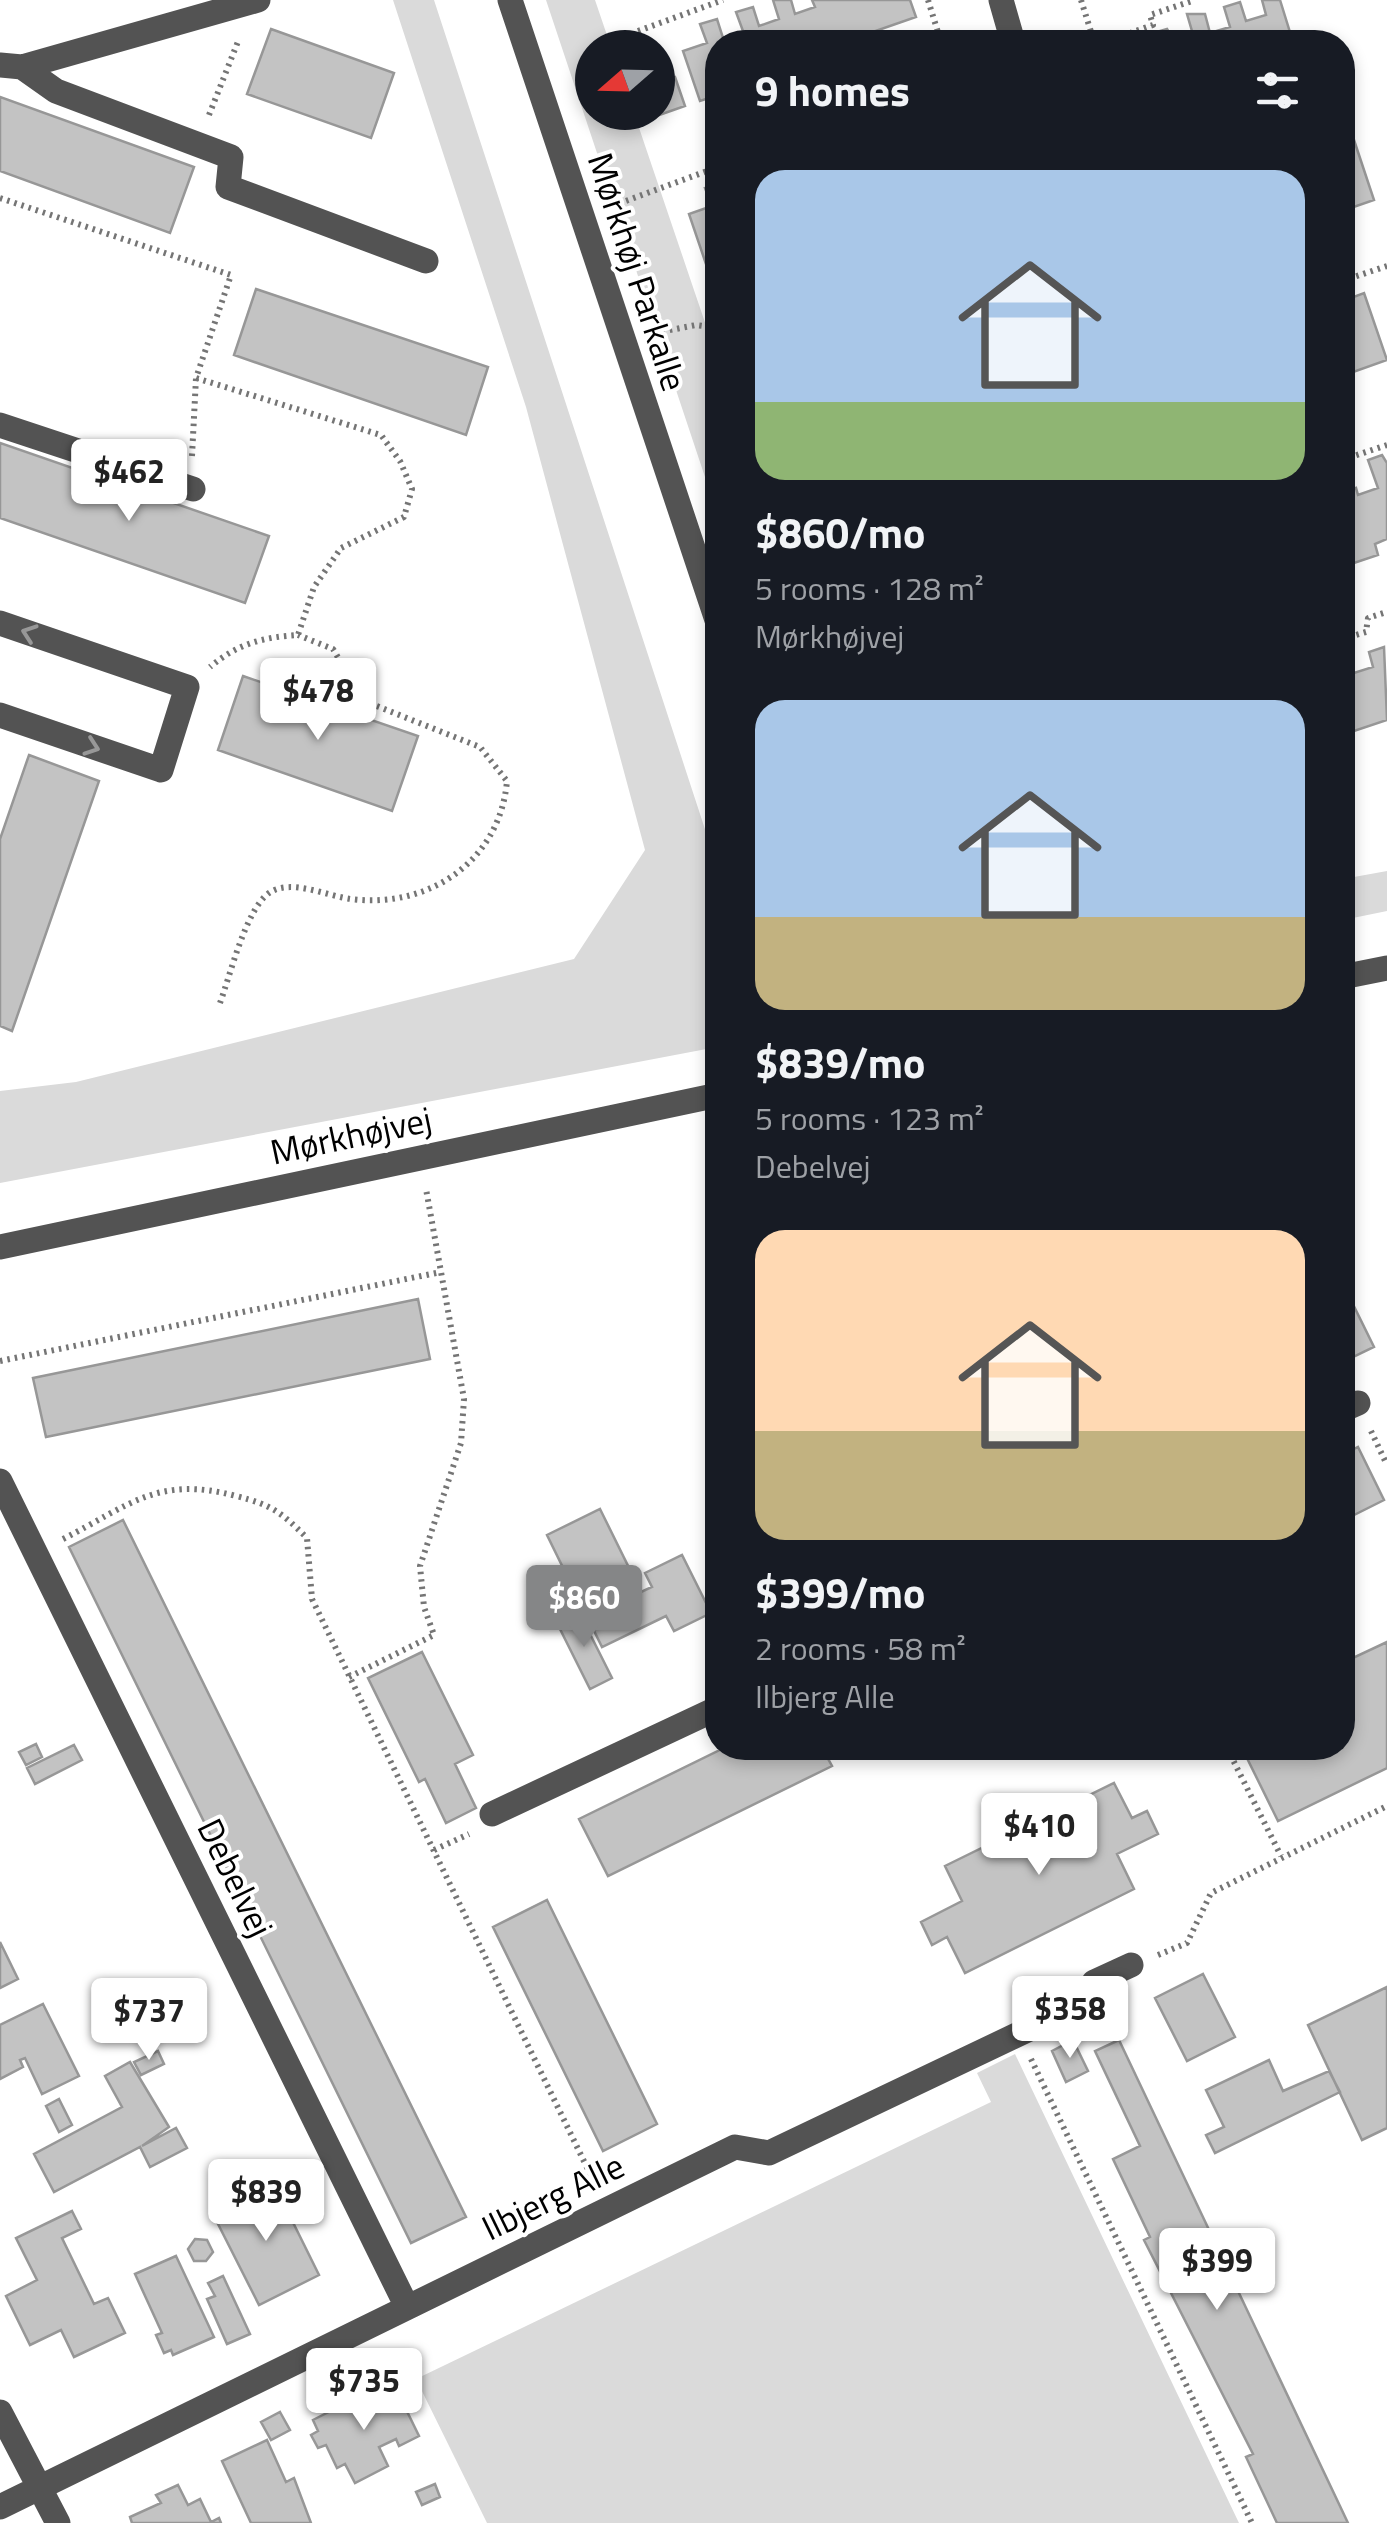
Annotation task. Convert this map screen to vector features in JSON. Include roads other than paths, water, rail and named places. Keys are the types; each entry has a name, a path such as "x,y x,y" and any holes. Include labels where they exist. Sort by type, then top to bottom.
{"street":[{"path":"11,66 256,0"},
{"name":"Mørkhøj Parkalle","path":"510,0 705,583"},
{"path":"1001,0 1010,30"},
{"path":"11,66 56,92 231,157 228,187 426,261"},
{"path":"0,425 184,485"},
{"path":"0,623 186,688 161,770 0,715"},
{"path":"1355,974 1387,968"},
{"name":"Mørkhøjvej","path":"0,1246 705,1098"},
{"name":"Debelvej","path":"0,1481 407,2307"},
{"path":"492,1814 705,1714"},
{"name":"Ilbjerg Alle","path":"0,2506 735,2146 769,2153 1020,2035 1086,2002 1094,1982 1131,1965"},
{"path":"0,2412 58,2523"}]}
